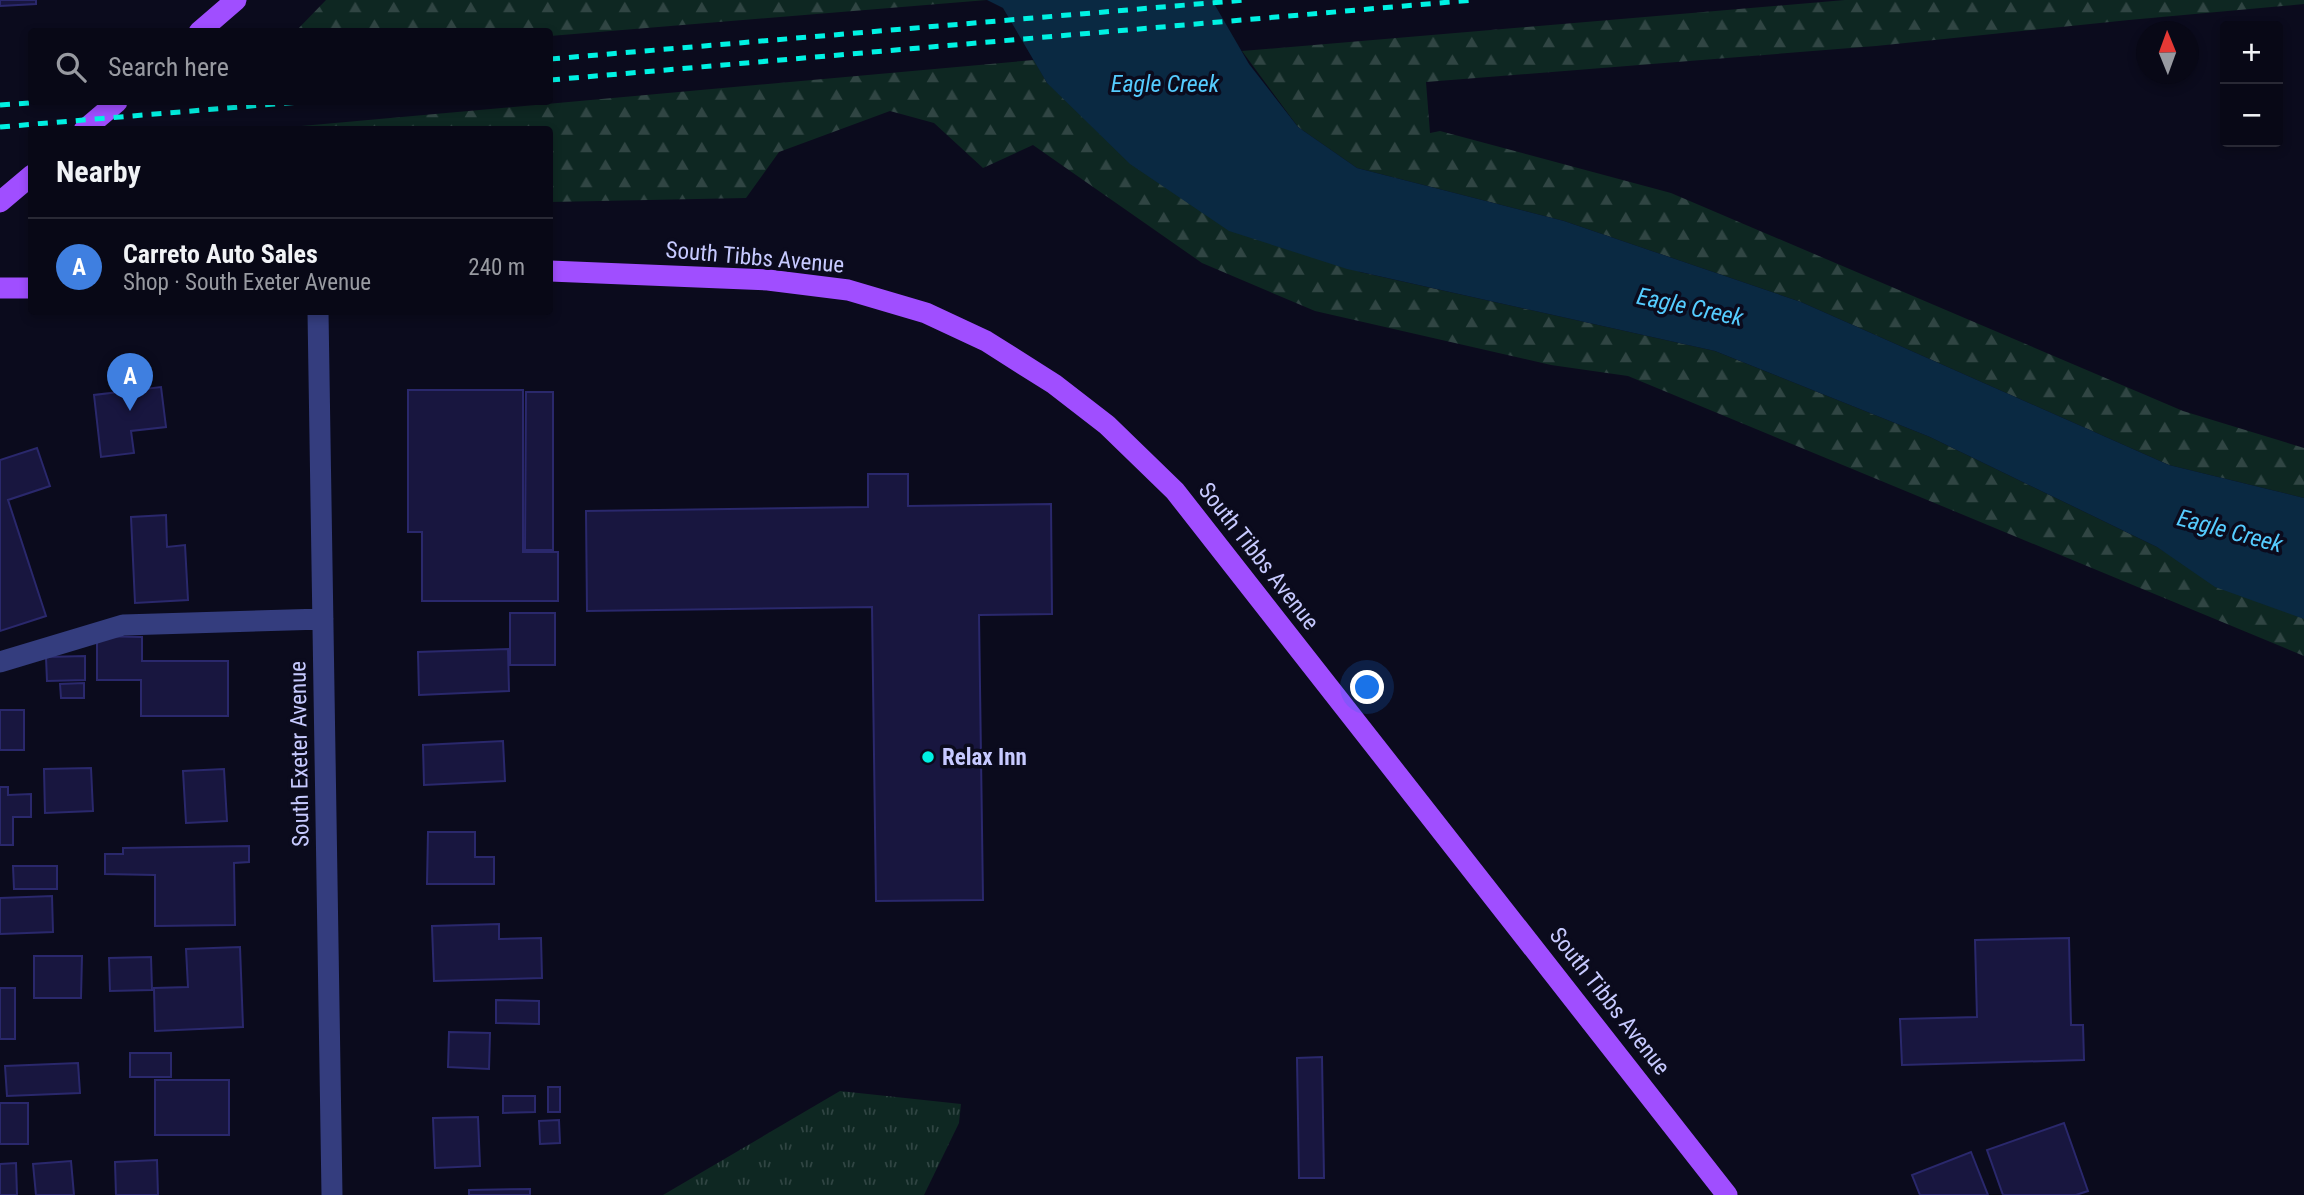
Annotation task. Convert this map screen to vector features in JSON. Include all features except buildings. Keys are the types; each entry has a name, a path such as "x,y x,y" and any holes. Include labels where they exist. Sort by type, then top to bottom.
{"main road":[{"path":"204,28 236,0"},
{"path":"89,126 113,105"},
{"path":"0,202 28,185"},
{"name":"South Tibbs Avenue","path":"553,271 768,280 863,293 926,313 970,333 1036,372 1093,414 1175,491 1727,1195"},
{"path":"0,288 28,288"}],"street":[{"name":"South Exeter Avenue","path":"318,315 332,1195"},
{"path":"0,662 123,625 324,619"}],"green space":[{"path":"326,0 987,0 553,36 553,28 299,28"},
{"path":"1845,0 2304,0 2304,4 1876,46 1426,82 1430,133 1440,131 1671,193 2183,411 2304,448 2304,498 2169,465 1801,302 1564,221 1357,168 1298,127 1242,51"},
{"path":"1034,60 1047,83 1360,272 1715,351 1930,437 2157,547 2226,590 2304,617 2304,656 1628,376 1551,365 1315,311 1202,263 1033,145 983,168 934,123 890,111 779,152 746,198 553,202 553,126 301,126"},
{"path":"840,1091 961,1104 959,1123 924,1195 663,1195"}],"water":[{"name":"Eagle Creek","path":"987,0 1212,0 1249,64 1298,127 1357,168 1564,221 1801,302 2169,465 2304,498 2304,619 2215,587 2157,547 1930,437 1715,351 1347,269 1229,231 1130,164 1047,83 1003,8"}],"railway":[{"path":"553,59 1245,0"},
{"path":"553,80 1473,0"},
{"path":"0,105 28,103"},
{"path":"0,127 263,105"}],"place":[{"name":"Carreto Auto Sales","path":"130,411"},
{"name":"Relax Inn","path":"928,757"}]}
